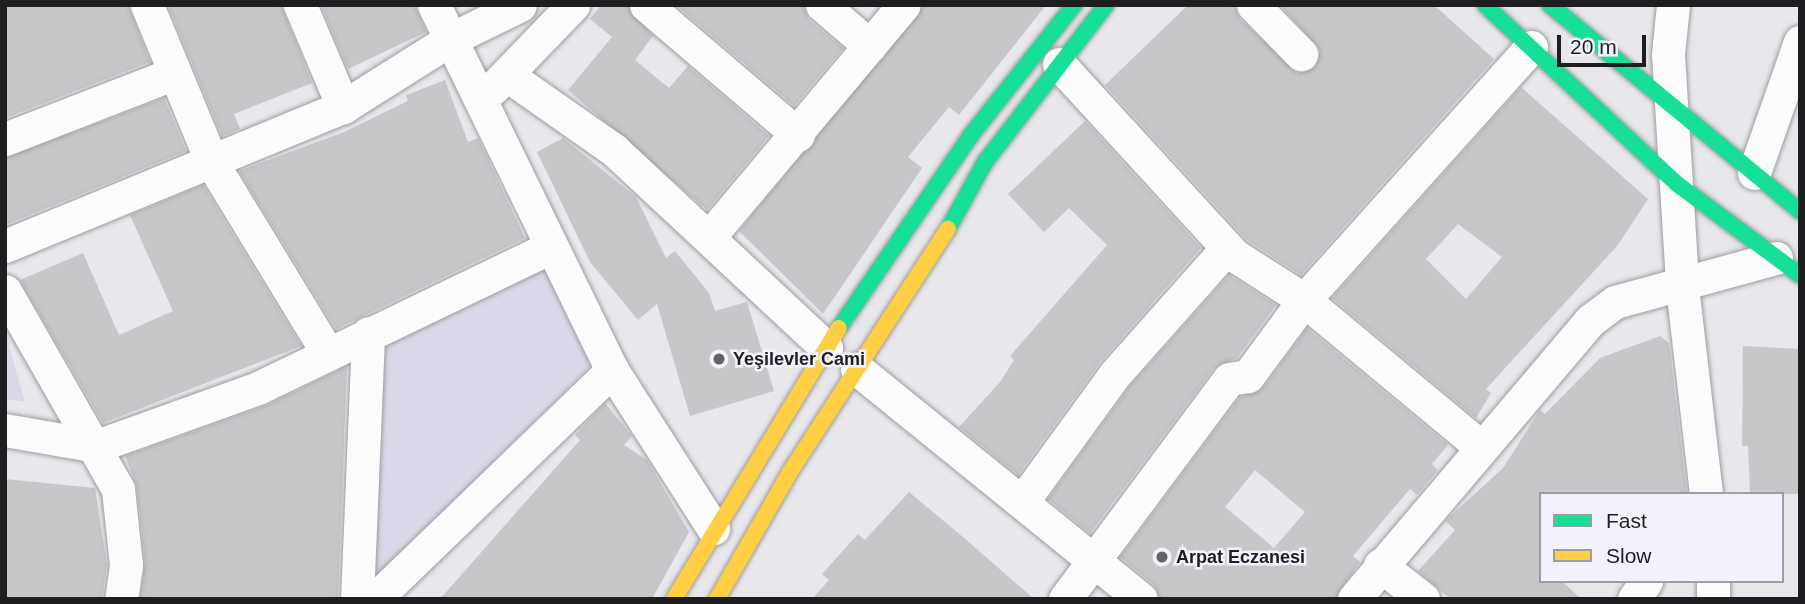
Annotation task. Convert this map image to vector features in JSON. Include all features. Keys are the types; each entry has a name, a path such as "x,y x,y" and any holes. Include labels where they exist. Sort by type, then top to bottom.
{"main road":[{"path":"674,599 713,527 826,348 971,135 1074,5"},
{"path":"718,599 985,162 1106,5"},
{"path":"1485,5 1677,184 1788,266"},
{"path":"1550,5 1672,102 1800,211"}],"street":[{"path":"147,5 173,74 212,163 327,352"},
{"path":"300,5 343,107"},
{"path":"434,5 612,370 713,527"},
{"path":"5,246 343,107 449,40 520,5"},
{"path":"479,101 573,5"},
{"path":"646,5 798,135"},
{"path":"822,5 870,46"},
{"path":"709,237 798,135 904,5"},
{"path":"1253,5 1301,54"},
{"path":"1673,5 1672,102 1682,286 1706,492"},
{"path":"1754,173 1800,42"},
{"path":"1065,599 1228,379 1248,376 1304,300 1531,47"},
{"path":"1059,64 1227,248 1304,300 1482,448"},
{"path":"5,139 173,74"},
{"path":"507,75 581,123 709,237 826,348"},
{"path":"5,430 97,446 258,388 327,352 551,247"},
{"path":"1022,502 1115,374 1227,248"},
{"path":"1354,599 1380,565 1591,320 1615,302 1788,266"},
{"path":"5,291 97,446 118,489 126,565 121,599"},
{"path":"357,599 368,333"},
{"path":"857,369 1140,599"},
{"path":"375,599 612,370"},
{"path":"1380,565 1423,599"},
{"path":"1634,599 1645,583"}],"shaded area":[{"path":"537,256 593,363 377,578 368,566 378,332"},
{"path":"5,332 25,402 5,399"}],"building":[{"path":"5,5 128,5 150,62 5,118"},
{"path":"168,5 281,5 312,83 234,114 240,129 222,136"},
{"path":"321,5 415,5 426,32 348,69"},
{"path":"601,5 627,5 653,36 635,60 669,88 688,66 769,136 707,210 568,90 612,37 590,19"},
{"path":"676,5 803,5 809,20 843,48 794,106"},
{"path":"923,5 1046,5 959,115 949,107 908,157 922,168 823,314 739,231"},
{"path":"1188,5 1234,5 1239,18 1297,73 1315,67 1320,50 1280,5 1434,5 1494,59 1301,275 1247,240 1105,85"},
{"path":"445,80 468,142 478,138 525,238 336,329 239,171 344,132 408,101 406,95"},
{"path":"1521,87 1648,199 1618,245 1486,389 1491,393 1476,418 1332,298","holes":["1458,224 1502,257 1466,299 1426,259"]},
{"path":"164,98 186,151 5,225 5,158"},
{"path":"1085,121 1201,248 1101,361 1018,475 959,427 1000,382 1014,360 1010,356 1107,245 1069,208 1044,232 1008,194"},
{"path":"563,138 636,197 666,258 675,251 709,293 715,311 747,302 774,391 690,416 657,304 638,320 590,262 537,152"},
{"path":"203,185 301,346 103,423 20,280 83,253 119,335 173,311 130,215"},
{"path":"1229,275 1276,305 1237,358 1214,368 1090,533 1048,499 1130,386"},
{"path":"1307,328 1448,445 1432,464 1438,470 1417,495 1410,489 1353,556 1360,562 1335,599 1160,599 1154,585 1120,557 1240,397 1264,387","holes":["1255,470 1305,512 1274,548 1225,507"]},
{"path":"1660,336 1669,343 1687,492 1539,492 1539,583 1564,583 1581,599 1450,599 1418,571 1455,530 1445,521 1503,468 1540,410 1545,414 1600,358"},
{"path":"1743,346 1800,349 1800,494 1750,492 1748,446 1742,446"},
{"path":"347,366 338,599 140,599 145,563 137,487 125,456 265,406"},
{"path":"605,403 632,436 624,445 647,460 689,532 652,599 440,599 580,440 575,435"},
{"path":"5,479 95,488 107,565 102,599 5,599"},
{"path":"909,492 1034,599 812,599 829,580 822,574 858,534 865,540"}],"traffic: fast":[{"path":"839,328 971,135 1074,5"},
{"path":"948,229 985,162 1106,5"},
{"path":"1485,5 1677,184 1800,275"},
{"path":"1550,5 1800,211"}],"traffic: slow":[{"path":"717,599 790,472 948,229"},
{"path":"674,599 839,328"}],"place":[{"name":"Yeşilevler Cami","path":"719,359"},
{"name":"Arpat Eczanesi","path":"1162,557"}]}
